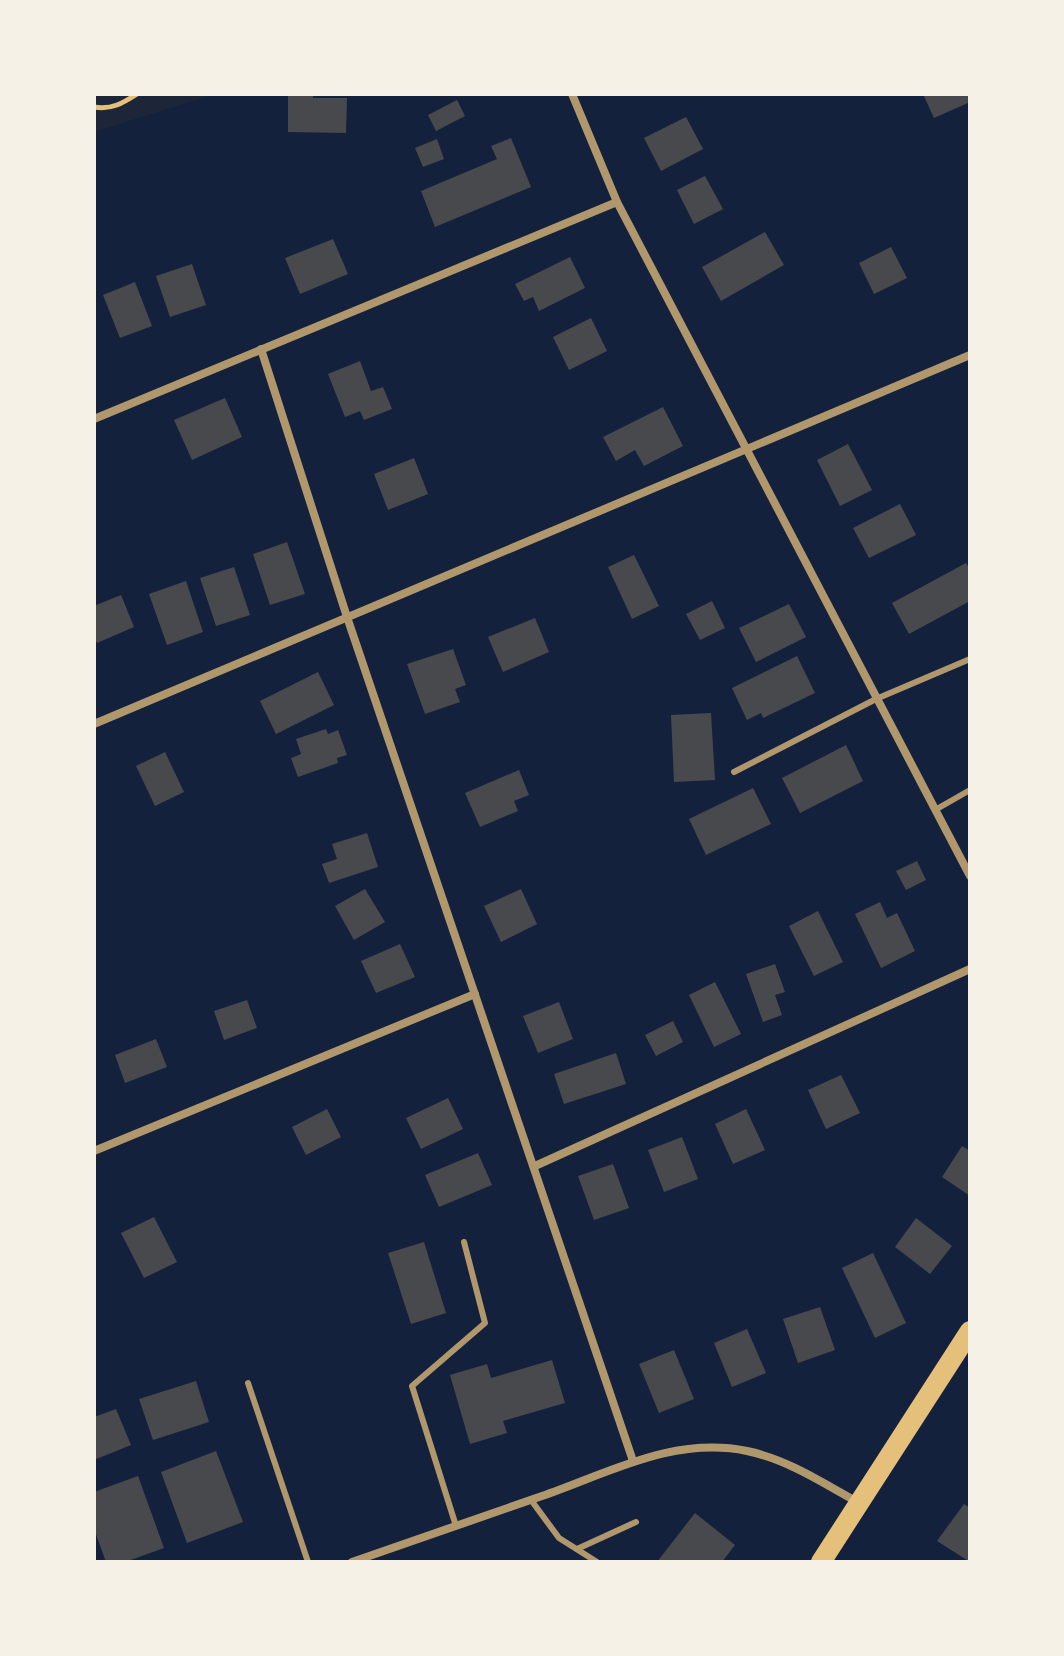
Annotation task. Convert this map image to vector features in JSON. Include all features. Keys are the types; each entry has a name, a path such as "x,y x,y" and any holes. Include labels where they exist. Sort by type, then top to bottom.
{"main road":[{"path":"821,1562 970,1331"}],"street":[{"path":"572,94 617,202 970,876"},
{"path":"94,419 617,202"},
{"path":"261,349 347,617 633,1461"},
{"path":"94,724 970,355"},
{"path":"535,1166 970,969"},
{"path":"94,1151 475,994"},
{"path":"352,1562 653,1454 684,1450 744,1451 771,1458 860,1503"}],"lane":[{"path":"734,772 876,699 970,659"},
{"path":"935,810 970,790"},
{"path":"456,1526 412,1386 485,1323 464,1242"},
{"path":"248,1383 308,1562"},
{"path":"531,1500 559,1538 597,1562"},
{"path":"577,1549 636,1522"}],"path":[{"path":"94,107 104,109 120,105 137,94"}],"shaded area":[{"path":"94,94 215,94 94,132"}],"building":[{"path":"288,94 347,98 346,133 288,132"},
{"path":"923,94 970,94 970,102 934,118"},
{"path":"457,100 465,116 436,131 428,115"},
{"path":"686,117 703,149 661,171 644,138"},
{"path":"511,138 531,187 435,227 421,191 497,159 491,146"},
{"path":"437,139 444,159 423,167 415,148"},
{"path":"705,176 723,209 694,224 677,190"},
{"path":"765,232 784,265 721,301 702,267"},
{"path":"333,239 348,274 300,294 285,258"},
{"path":"891,247 907,278 874,294 859,263"},
{"path":"570,257 585,288 539,311 533,297 524,301 515,284"},
{"path":"192,264 206,305 170,317 156,276"},
{"path":"135,282 152,326 120,338 103,295"},
{"path":"591,318 607,351 569,370 553,337"},
{"path":"360,361 371,391 383,387 392,409 364,420 360,411 345,417 328,374"},
{"path":"225,398 242,437 192,460 174,420"},
{"path":"663,407 683,446 644,466 635,450 616,461 603,437"},
{"path":"848,444 872,490 840,506 817,460"},
{"path":"414,458 428,494 388,510 374,474"},
{"path":"900,504 916,535 869,558 853,528"},
{"path":"287,542 305,594 270,605 253,554"},
{"path":"634,555 659,606 632,619 608,567"},
{"path":"966,563 970,569 970,601 909,634 892,603"},
{"path":"234,567 250,615 216,626 200,578"},
{"path":"186,581 203,632 167,645 149,594"},
{"path":"121,595 134,627 97,643 94,637 94,606"},
{"path":"712,601 725,628 700,640 686,614"},
{"path":"789,604 806,637 756,662 739,628"},
{"path":"535,618 549,652 503,672 488,637"},
{"path":"453,649 466,685 455,689 460,702 425,714 407,664"},
{"path":"797,656 815,693 763,718 761,713 747,720 732,688"},
{"path":"318,672 334,705 276,734 260,701"},
{"path":"711,713 715,780 674,782 671,715"},
{"path":"326,729 328,734 338,730 347,755 337,758 338,763 298,777 291,758 301,754 296,739"},
{"path":"846,745 863,781 800,813 782,778"},
{"path":"165,752 184,792 155,806 136,766"},
{"path":"519,770 529,795 514,801 518,811 480,827 465,793"},
{"path":"753,788 771,824 706,855 689,819"},
{"path":"367,833 378,867 329,883 322,864 337,859 332,844"},
{"path":"917,861 926,880 906,890 896,871"},
{"path":"365,889 385,922 354,940 335,906"},
{"path":"521,889 537,924 501,942 484,906"},
{"path":"880,902 887,918 897,913 915,951 881,968 855,914"},
{"path":"818,911 843,962 814,976 789,926"},
{"path":"400,944 415,977 376,993 361,961"},
{"path":"775,964 785,992 775,995 782,1015 763,1022 746,974"},
{"path":"715,982 741,1034 714,1047 689,995"},
{"path":"247,1000 257,1028 224,1040 214,1011"},
{"path":"559,1002 573,1039 538,1053 523,1016"},
{"path":"673,1021 683,1042 656,1056 645,1035"},
{"path":"156,1039 167,1067 125,1083 115,1055"},
{"path":"616,1053 626,1084 564,1104 554,1074"},
{"path":"841,1075 860,1113 826,1129 808,1090"},
{"path":"448,1098 463,1129 421,1149 406,1118"},
{"path":"327,1109 341,1137 306,1155 292,1127"},
{"path":"746,1109 765,1150 733,1164 715,1124"},
{"path":"682,1137 698,1179 664,1192 648,1150"},
{"path":"962,1146 970,1151 970,1196 942,1177"},
{"path":"478,1153 492,1185 439,1207 425,1175"},
{"path":"613,1164 629,1208 594,1220 578,1176"},
{"path":"154,1217 177,1262 144,1278 121,1233"},
{"path":"916,1218 952,1246 930,1274 895,1247"},
{"path":"424,1242 446,1313 411,1324 388,1253"},
{"path":"873,1253 906,1323 875,1338 842,1268"},
{"path":"820,1307 835,1350 798,1363 783,1319"},
{"path":"747,1329 766,1373 732,1387 714,1343"},
{"path":"674,1350 694,1399 659,1413 639,1364"},
{"path":"552,1360 565,1403 503,1421 507,1433 470,1444 450,1375 487,1364 491,1378"},
{"path":"196,1381 209,1422 153,1440 139,1399"},
{"path":"116,1409 131,1445 94,1460 94,1417"},
{"path":"216,1451 243,1522 187,1543 161,1472"},
{"path":"138,1476 164,1548 125,1562 106,1562 94,1529 94,1492"},
{"path":"964,1504 970,1508 970,1562 937,1541"},
{"path":"695,1513 735,1545 722,1562 657,1562"}]}
